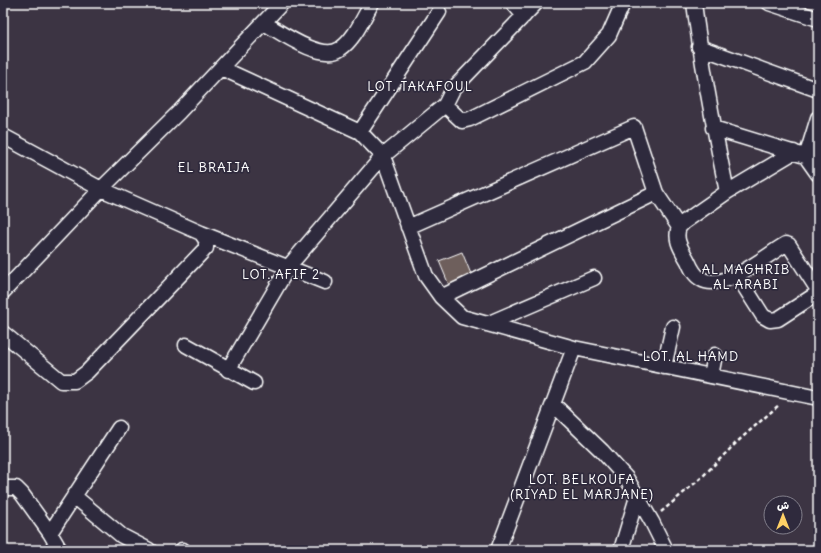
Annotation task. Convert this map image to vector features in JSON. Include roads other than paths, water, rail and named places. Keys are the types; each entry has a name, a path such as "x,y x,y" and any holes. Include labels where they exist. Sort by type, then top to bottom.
{"street":[{"path":"3,292 221,68 282,3"},
{"path":"264,23 318,52 332,53 340,50 350,40 372,3"},
{"path":"513,3 524,16"},
{"path":"228,370 289,266 383,156 445,105 453,89 536,3"},
{"path":"445,105 462,121 470,119 585,62 596,52 609,35 623,3"},
{"path":"694,3 699,46 713,128 727,192"},
{"path":"769,3 818,19"},
{"path":"360,132 439,12"},
{"path":"699,46 818,90"},
{"path":"221,68 360,132 383,156 426,276 442,297 462,316 574,348 664,367 810,394"},
{"path":"678,227 727,192 806,156 818,118"},
{"path":"408,227 634,127 656,193 678,227 677,239 694,273 699,278 712,283 737,275 786,244 790,246 818,290"},
{"path":"713,128 806,156 818,174"},
{"path":"3,136 101,190 201,233 289,266 325,282"},
{"path":"442,297 656,193"},
{"path":"3,332 61,381 75,381 88,372 206,248 206,240 201,233"},
{"path":"737,275 764,316 770,320 778,319 818,293"},
{"path":"487,324 594,278"},
{"path":"664,367 672,327"},
{"path":"186,345 228,370 254,383"},
{"path":"498,550 574,348"},
{"path":"711,376 715,356"},
{"path":"553,404 622,474 652,522 666,550"},
{"path":"50,533 119,428"},
{"path":"3,488 16,488 22,494 50,533 60,550"},
{"path":"74,496 122,536 149,550"},
{"path":"622,550 637,497"}],"district":[{"name":"LOT. TAKAFOUL","path":"420,86"},
{"name":"EL BRAIJA","path":"214,167"},
{"name":"LOT. AFIF 2","path":"281,274"},
{"name":"AL MAGHRIB AL ARABI","path":"746,276"},
{"name":"LOT. AL HAMD","path":"691,356"},
{"name":"LOT. BELKOUFA (RIYAD EL MARJANE)","path":"582,486"}]}
